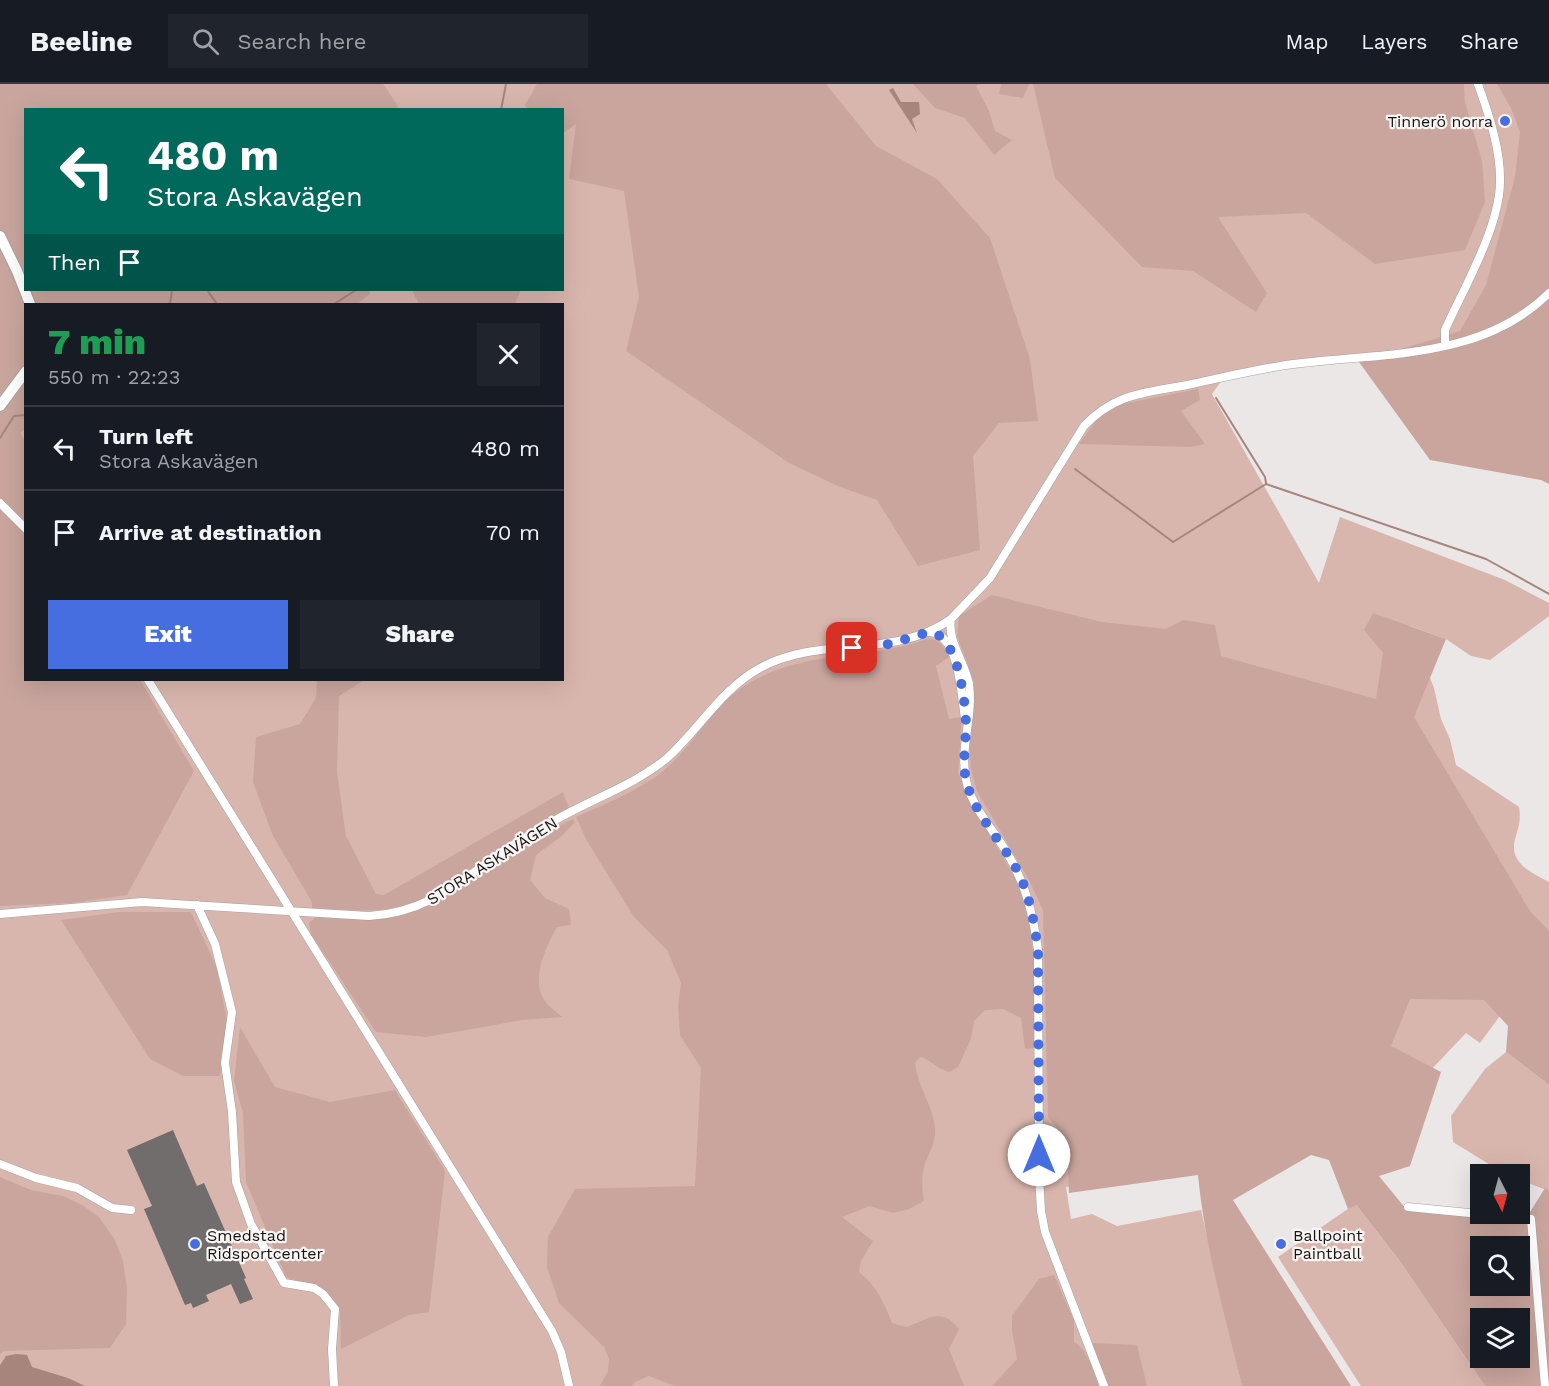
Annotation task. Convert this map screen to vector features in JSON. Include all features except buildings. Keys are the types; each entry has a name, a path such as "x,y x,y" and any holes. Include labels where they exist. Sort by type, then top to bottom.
{"street":[{"path":"1445,346 1445,330 1497,208 1500,182 1498,157 1490,118 1478,84"},
{"path":"0,236 24,289"},
{"name":"STORA ASKAVÄGEN","path":"0,914 142,902 380,916 396,914 431,902 509,848 560,817 625,785 654,767 677,748 725,693 766,665 796,655 889,644 929,632 951,619 990,578 1084,426 1102,408 1133,395 1286,365 1409,353 1445,346 1482,336 1501,328 1532,309 1549,293"},
{"path":"0,406 24,374"},
{"path":"0,503 24,527"},
{"path":"951,619 951,634 964,666 969,686 970,704 963,763 970,792 978,810 1018,872 1028,895 1035,923 1038,950 1039,1176 1044,1232 1104,1386"},
{"path":"929,632 940,635 949,646 960,680 966,723"},
{"path":"149,681 552,1331 561,1352 568,1386"},
{"path":"197,905 215,944 232,1012 225,1063 236,1182 250,1224 284,1283 314,1288 324,1294 335,1309 332,1349 334,1386"},
{"path":"0,1164 36,1178 77,1188 112,1208 131,1210"},
{"path":"1408,1207 1531,1220 1545,1386"}],"shaded area":[{"path":"0,84 1549,84 1549,293 1461,341 1225,376 1212,394 1319,583 1340,517 1505,580 1549,603 1549,616 1490,660 1471,656 1446,639 1410,626 1434,688 1456,765 1519,807 1520,819 1514,845 1517,859 1528,870 1549,882 1549,960 1510,1002 1480,1043 1466,1033 1410,1092 1307,1151 1197,1172 1066,1187 1071,1219 1092,1214 1117,1226 1201,1210 1242,1386 1147,1386 1144,1376 1144,1386 0,1386 0,428 24,390 24,681 564,681 564,303 43,303 38,291 564,291 564,108 24,108"},
{"path":"0,84 383,84 398,108 24,108 24,291 370,291 370,294 358,303 24,303 24,430 20,433 24,438 24,681 141,681 194,771 127,895 71,903 0,906"},
{"path":"537,84 826,84 876,146 937,179 990,238 1030,359 1038,421 999,423 973,456 980,550 918,566 877,500 840,487 789,463 626,351 639,297 624,191 569,179 576,124 564,132 564,108 526,108 525,105"},
{"path":"913,84 978,84 976,86 989,111 995,131 1012,140 994,155 965,118 935,108"},
{"path":"1001,84 1029,84 1023,98 999,94"},
{"path":"1033,84 1464,84 1465,102 1482,161 1485,202 1465,250 1375,264 1306,213 1218,217 1267,293 1256,312 1193,271 1142,267 1055,178"},
{"path":"1497,84 1549,84 1549,484 1541,480 1430,460 1359,362 1460,331 1486,285 1515,177 1520,132 1511,108"},
{"path":"893,88 901,102 919,102 920,114 912,119 917,133 889,90"},
{"path":"412,291 521,291 515,303 418,303"},
{"path":"1198,389 1200,400 1181,411 1205,444 1191,447 1079,444 1098,418 1122,404"},
{"path":"992,595 1102,622 1166,629 1183,620 1215,625 1221,656 1376,699 1383,653 1364,630 1373,613 1446,639 1414,717 1530,911 1549,931 1549,1085 1506,1052 1508,1026 1484,1000 1410,999 1391,1046 1441,1072 1410,1166 1379,1176 1406,1209 1470,1215 1470,1224 1530,1224 1530,1212 1545,1188 1549,1191 1549,1386 1485,1386 1473,1368 1530,1368 1530,1308 1470,1308 1470,1364 1399,1260 1356,1205 1348,1209 1329,1160 1311,1155 1233,1200 1351,1386 1242,1386 1211,1255 1198,1175 1069,1193 1067,1140 1048,1117 1043,910 1029,880 977,791 971,769 969,739 974,682 957,636 959,616"},
{"path":"927,639 943,646 949,657 936,666 949,719 962,717 958,773 978,815 1023,891 1034,960 1036,1048 1025,1049 1021,1018 1003,1009 985,1010 974,1021 971,1039 958,1067 949,1072 920,1057 915,1063 935,1129 923,1174 924,1201 909,1209 893,1213 870,1206 842,1217 873,1241 861,1261 859,1272 875,1289 892,1323 906,1327 940,1316 952,1322 959,1329 949,1349 964,1386 675,1386 649,1376 635,1382 632,1386 600,1386 608,1371 609,1359 604,1347 559,1303 547,1267 548,1237 575,1189 695,1186 701,1068 680,1035 678,1006 681,983 667,950 634,917 587,841 576,817 628,793 665,770 733,694 765,675 788,666 880,651"},
{"path":"317,681 362,681 339,696 337,772 346,836 376,894 384,895 563,792 569,808 529,830 440,891 411,904 374,910 312,908 312,902 273,836 253,782 256,737 300,724 316,698"},
{"path":"573,819 575,822 563,835 536,855 530,880 545,898 569,909 571,925 557,927 544,953 539,974 541,993 545,1001 562,1017 522,1020 426,1037 376,1032 311,934 309,923 317,916 382,918 420,908 446,895 514,849"},
{"path":"119,912 191,912 217,968 228,1026 220,1076 183,1076 150,1059 61,920"},
{"path":"240,1027 275,1087 330,1102 395,1090 445,1171 429,1312 409,1315 341,1349 340,1308 320,1288 286,1277 246,1182 243,1113 234,1081"},
{"path":"1506,1052 1549,1085 1549,1191 1530,1184 1530,1164 1489,1164 1453,1142 1451,1116 1485,1069"},
{"path":"0,1177 31,1190 63,1196 82,1205 99,1217 115,1240 123,1261 127,1288 126,1324 110,1348 4,1351 0,1354"},
{"path":"1355,1204 1399,1260 1470,1364 1470,1368 1473,1368 1485,1386 1361,1386 1278,1257"},
{"path":"1054,1275 1074,1321 1074,1342 1087,1356 1099,1386 992,1386 1017,1359 1012,1316 1039,1279"},
{"path":"1091,1343 1137,1345 1147,1386 1108,1386"},
{"path":"27,1355 32,1367 85,1386 0,1386 0,1365 6,1356"}],"waterway":[{"path":"501,108 506,84"},
{"path":"170,303 172,291"},
{"path":"208,291 216,303"},
{"path":"336,303 354,291"},
{"path":"1216,398 1265,477 1266,483"},
{"path":"0,438 14,416 24,415"},
{"path":"1075,469 1173,542 1266,484 1486,559 1549,594"}],"place":[{"name":"Tinnerö norra","path":"1505,121"},
{"name":"Smedstad Ridsportcenter","path":"195,1244"},
{"name":"Ballpoint Paintball","path":"1281,1244"}],"route":[{"path":"852,648 889,644 935,632 945,639 955,661 966,723 963,763 966,779 978,810 1018,872 1028,895 1035,923 1038,950 1039,1155"}]}
